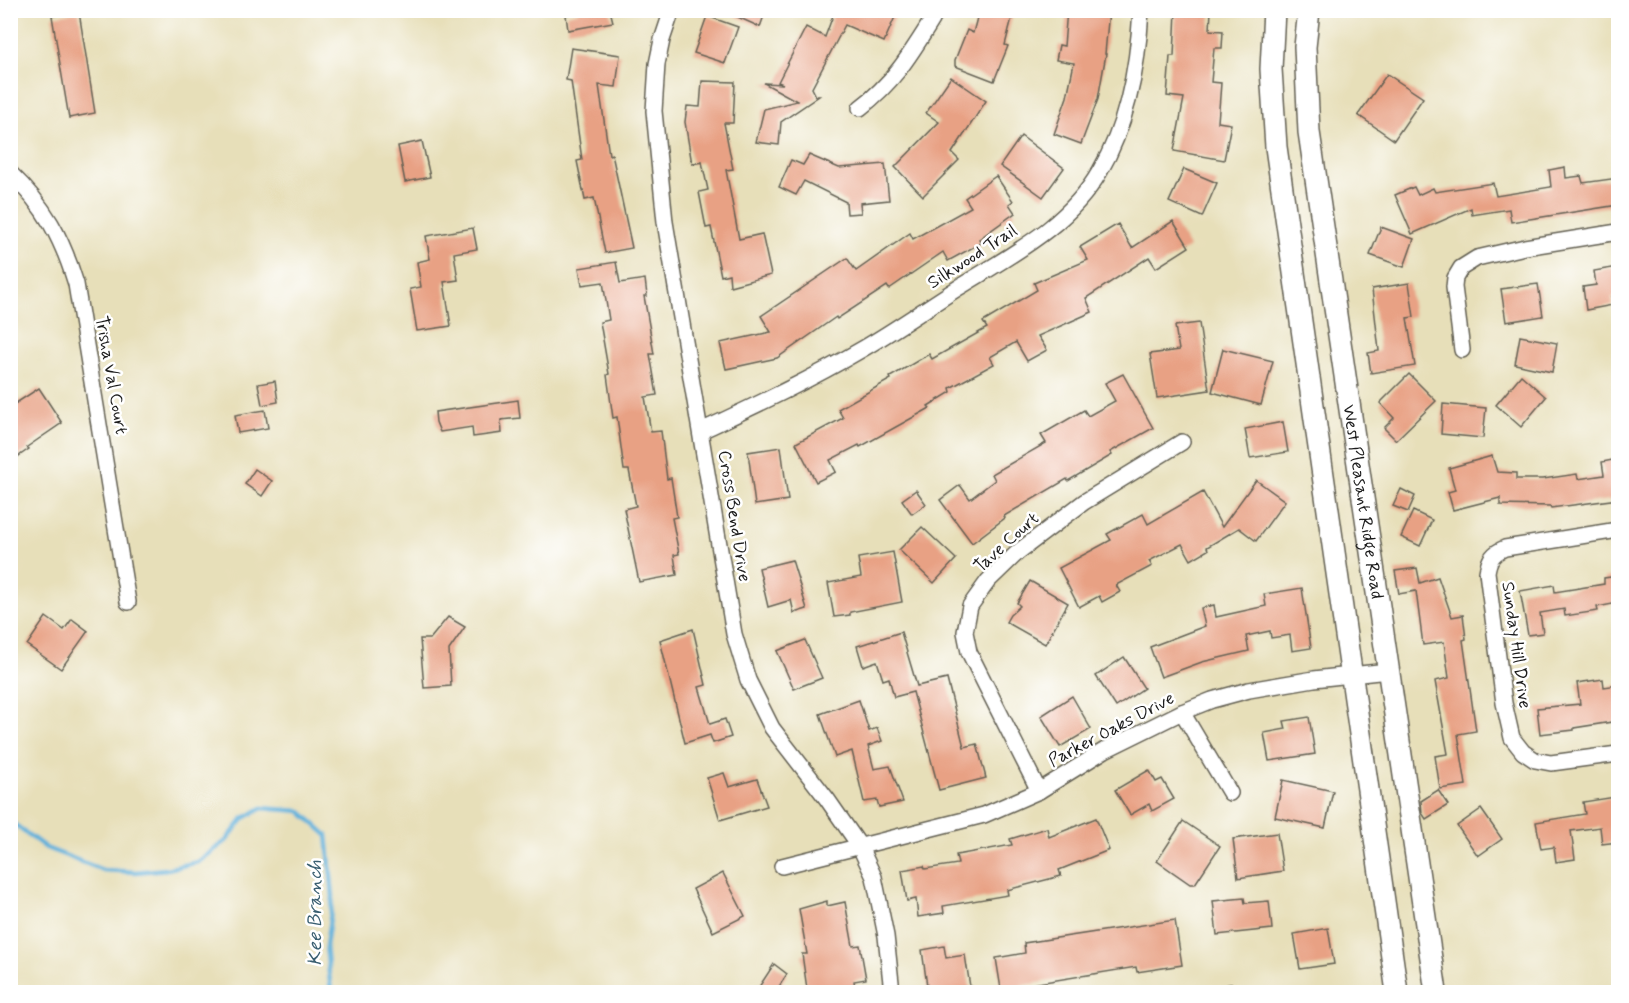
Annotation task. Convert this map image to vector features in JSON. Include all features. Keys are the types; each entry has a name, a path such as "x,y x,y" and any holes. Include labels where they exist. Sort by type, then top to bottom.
{"main road":[{"name":"West Pleasant Ridge Road","path":"1274,10 1271,69 1276,147 1397,993"},
{"name":"West Pleasant Ridge Road","path":"1309,10 1305,47 1309,132 1436,993"}],"street":[{"name":"Cross Bend Drive","path":"672,10 657,64 654,111 665,222 734,634 747,680 772,728 859,845 874,877 886,936 892,993"},
{"path":"860,108 881,92 898,72 932,20 936,10"},
{"name":"Silkwood Trail","path":"701,431 783,392 859,351 1053,226 1079,201 1100,172 1115,141 1128,100 1139,42 1141,10"},
{"name":"Trisha Val Court","path":"10,173 32,194 49,220 69,259 76,284 128,602"},
{"path":"1462,350 1454,287 1455,278 1466,263 1476,258 1525,247 1618,232"},
{"name":"Tave Court","path":"1038,791 969,652 965,632 970,606 988,580 1018,552 1084,502 1182,441"},
{"name":"Sunday Hill Drive","path":"1618,530 1505,548 1489,560 1487,572 1504,703 1512,738 1529,756 1551,763 1618,754"},
{"name":"Parker Oaks Drive","path":"782,866 984,815 1038,791 1105,750 1182,712 1212,700 1249,690 1314,679 1388,671"},
{"path":"1182,712 1230,793"}],"building":[{"path":"579,10 610,10 613,22 568,30 566,15 579,12"},
{"path":"722,10 766,10 760,27"},
{"path":"835,10 898,10 884,42 845,25 812,88 816,96 819,96 781,122 779,145 756,142 764,109 797,101 764,83 783,84 778,82 806,27 825,37"},
{"path":"979,10 1014,10 1005,45 1008,46 994,81 955,66 955,60 967,30 973,33"},
{"path":"1067,10 1109,10 1106,54 1098,99 1081,144 1054,134 1067,97 1074,63 1056,60 1059,45 1064,46"},
{"path":"1176,10 1211,10 1210,30 1223,31 1222,48 1214,48 1211,82 1221,83 1218,122 1231,124 1224,160 1174,151 1184,98 1167,96 1170,56 1174,56"},
{"path":"79,12 95,113 69,118 52,16"},
{"path":"707,16 738,27 725,63 694,53"},
{"path":"571,48 620,55 616,87 599,85 609,155 612,154 632,248 605,253 594,198 585,200 577,161 582,160 571,81 566,80"},
{"path":"1387,74 1423,98 1394,140 1358,115"},
{"path":"951,77 986,101 952,153 959,160 923,196 895,167 939,122 926,113"},
{"path":"702,81 735,82 733,123 724,123 733,169 726,170 739,239 762,234 771,275 730,286 729,274 721,276 711,227 706,228 699,192 708,190 702,162 692,164 685,122 687,106 700,107"},
{"path":"1021,136 1064,168 1043,197 1000,166"},
{"path":"422,141 430,177 405,182 398,146"},
{"path":"809,155 839,168 885,164 889,200 860,203 861,213 847,214 846,202 804,181 796,195 779,187 791,160 803,165"},
{"path":"1565,167 1566,178 1581,176 1583,183 1618,178 1618,205 1511,222 1509,209 1472,215 1471,208 1412,234 1395,195 1414,187 1418,195 1433,188 1435,192 1493,183 1496,196 1551,187 1549,170"},
{"path":"1184,169 1217,183 1202,217 1169,202"},
{"path":"996,176 1013,201 1009,204 1015,213 979,239 981,243 948,261 943,252 889,289 887,286 837,319 836,317 777,358 726,369 720,343 771,332 761,316 847,258 856,271 910,233 913,239 971,207 965,198"},
{"path":"1173,221 1189,247 1156,268 1149,257 1086,298 1092,312 1038,336 1047,350 1027,361 1016,342 990,357 994,364 950,388 951,392 928,406 930,408 860,447 859,445 830,460 836,472 816,482 796,443 843,418 838,409 929,354 932,359 987,328 983,322 1037,290 1034,283 1088,260 1080,247 1118,224 1132,248"},
{"path":"1381,227 1414,239 1404,267 1370,255"},
{"path":"473,228 477,249 454,253 458,280 444,282 451,326 417,331 410,289 421,287 417,262 430,259 426,236"},
{"path":"616,262 620,283 645,279 647,296 644,296 654,354 650,354 657,395 645,397 651,432 661,431 667,479 671,478 677,517 672,518 679,554 674,555 677,575 639,582 624,509 636,506 629,470 624,470 617,417 613,418 607,375 609,374 600,322 609,320 603,282 582,285 579,268"},
{"path":"1618,267 1618,296 1612,297 1613,305 1586,310 1583,287 1596,285 1594,271"},
{"path":"1409,283 1414,317 1407,318 1415,366 1371,373 1368,353 1379,351 1372,289"},
{"path":"1538,284 1543,316 1506,322 1501,289"},
{"path":"1199,323 1209,390 1157,398 1150,354 1179,350 1175,326"},
{"path":"1520,336 1557,343 1552,372 1515,364"},
{"path":"1223,349 1273,361 1261,405 1212,392"},
{"path":"1123,374 1153,428 1110,452 1112,455 1068,481 1067,479 1004,516 1005,518 972,543 940,500 960,485 970,499 995,480 992,474 1046,443 1041,435 1084,410 1088,416 1115,401 1105,383"},
{"path":"1409,374 1436,401 1396,440 1384,428 1394,418 1380,403"},
{"path":"1521,375 1546,397 1521,427 1496,405"},
{"path":"275,381 278,402 262,405 258,384"},
{"path":"39,388 62,423 27,447 29,449 10,462 10,407"},
{"path":"518,400 520,418 501,420 502,433 473,437 472,427 440,432 436,422 435,412"},
{"path":"1443,404 1486,408 1483,438 1441,434"},
{"path":"265,410 268,428 238,433 235,415"},
{"path":"1283,422 1288,452 1250,458 1245,429"},
{"path":"781,447 788,500 755,505 748,452"},
{"path":"1492,456 1497,472 1516,473 1516,479 1543,479 1577,474 1578,479 1604,475 1602,462 1618,459 1618,499 1551,508 1550,506 1500,505 1500,498 1453,510 1448,492 1455,490 1449,468"},
{"path":"255,469 272,481 262,496 245,484"},
{"path":"1256,480 1285,501 1256,541 1239,528 1207,547 1208,550 1191,560 1182,544 1149,561 1152,566 1116,585 1120,592 1102,602 1099,596 1079,607 1059,568 1111,540 1107,534 1143,514 1148,524 1203,492 1222,527"},
{"path":"1401,489 1415,496 1408,512 1393,506"},
{"path":"916,490 926,504 912,514 902,500"},
{"path":"1413,511 1432,520 1420,546 1401,537"},
{"path":"922,527 956,559 934,583 899,550"},
{"path":"893,552 902,602 834,617 828,583 861,577 858,558"},
{"path":"792,560 807,609 794,613 791,600 768,607 759,568"},
{"path":"1417,568 1420,583 1438,577 1452,617 1463,615 1466,639 1463,640 1476,731 1458,734 1466,785 1440,789 1435,756 1448,754 1435,681 1449,678 1444,642 1423,645 1416,591 1399,594 1395,571"},
{"path":"1618,576 1618,603 1597,607 1598,611 1565,616 1564,609 1540,613 1543,633 1528,635 1520,591 1554,585 1555,592 1604,584 1604,578"},
{"path":"1030,581 1068,603 1045,644 1006,622 1020,606 1017,603"},
{"path":"1302,588 1311,648 1292,651 1290,635 1271,638 1270,631 1246,636 1249,651 1202,662 1161,677 1150,647 1205,626 1201,608 1214,605 1216,617 1266,606 1264,594"},
{"path":"46,617 64,630 72,619 88,631 61,669 27,645"},
{"path":"448,617 465,627 449,650 451,686 424,688 420,639 430,639"},
{"path":"693,629 706,685 699,687 710,724 725,719 731,737 713,743 710,735 685,743 660,640"},
{"path":"901,632 917,686 947,679 964,747 977,744 986,778 939,790 913,692 894,697 889,678 883,680 877,661 863,666 857,646"},
{"path":"805,640 822,678 794,689 777,651"},
{"path":"1124,657 1144,688 1116,707 1096,676"},
{"path":"1603,679 1604,687 1618,685 1618,721 1540,734 1537,708 1580,704 1577,683"},
{"path":"1072,696 1091,729 1060,747 1041,716"},
{"path":"859,700 869,731 877,728 882,741 868,746 874,769 890,766 903,802 879,807 877,800 864,802 852,751 835,757 820,714"},
{"path":"1309,717 1315,754 1269,761 1264,733 1286,729 1284,721"},
{"path":"1149,770 1156,782 1162,779 1174,799 1152,811 1149,804 1130,815 1115,790"},
{"path":"724,773 729,787 757,779 767,806 720,820 707,778"},
{"path":"1283,780 1333,791 1325,828 1275,817"},
{"path":"1438,790 1448,805 1426,819 1422,813 1421,801"},
{"path":"1615,797 1618,842 1602,844 1600,827 1571,831 1575,859 1556,862 1554,847 1541,849 1536,822 1585,814 1583,802"},
{"path":"1481,809 1502,839 1478,856 1457,826"},
{"path":"1096,818 1109,850 1059,870 1061,876 1007,890 1008,895 943,906 944,913 918,917 916,899 907,901 902,870 958,864 956,855 1012,845 1010,839 1047,828 1049,837"},
{"path":"1183,821 1220,846 1195,884 1190,884 1157,861"},
{"path":"1277,833 1283,871 1238,878 1233,839"},
{"path":"723,873 745,916 713,932 693,889"},
{"path":"1244,898 1245,903 1269,901 1272,929 1217,935 1213,901"},
{"path":"827,901 827,906 845,902 853,946 860,945 866,979 854,981 856,993 831,993 830,987 807,989 802,954 807,954 799,909"},
{"path":"1175,920 1182,965 1137,972 1136,967 1001,989 996,958 1025,953 1024,943"},
{"path":"1328,928 1334,964 1300,969 1294,934"},
{"path":"944,946 946,958 965,955 971,993 928,993 922,950"},
{"path":"774,964 787,974 775,993 755,993"}],"waterway":[{"name":"Kee Branch","path":"10,821 46,848 103,870 135,872 167,869 198,862 226,841 244,818 262,808 300,811 327,835 333,897 326,946 331,992"}]}
